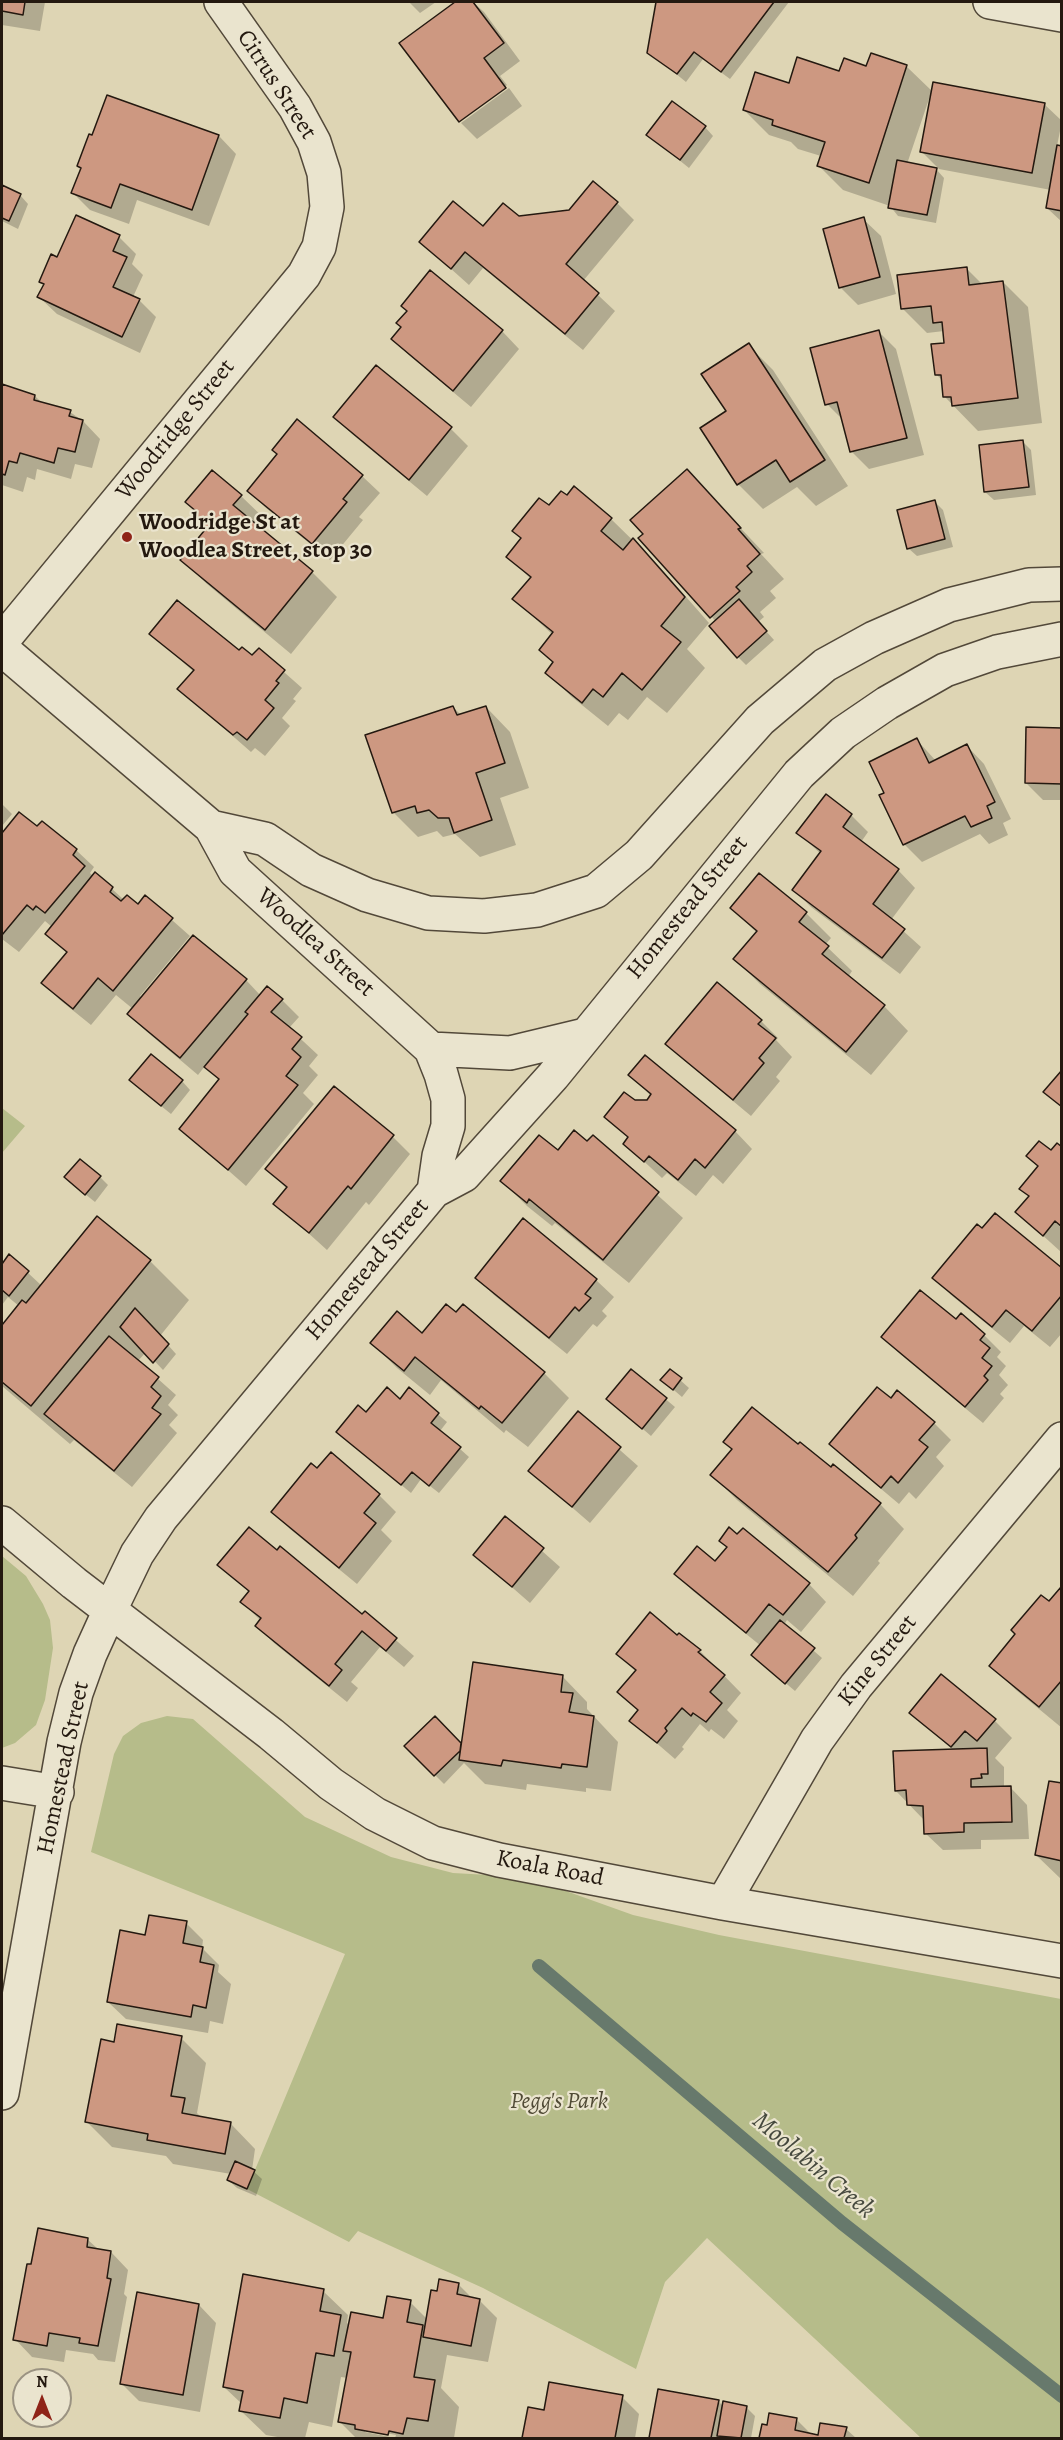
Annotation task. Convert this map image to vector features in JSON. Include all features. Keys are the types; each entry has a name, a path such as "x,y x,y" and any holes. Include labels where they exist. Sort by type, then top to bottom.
{"street":[{"name":"Citrus Street","path":"221,2 295,107 314,142 324,173 327,207"},
{"path":"990,2 1062,15"},
{"name":"Woodridge Street","path":"2,641 304,275 319,247 327,207"},
{"name":"Woodlea Street","path":"211,827 265,839 311,870 367,896 428,913 484,916 537,910 596,891 639,855 760,720 825,665 874,638 949,605 1029,585 1062,584"},
{"name":"Homestead Street","path":"2,2093 57,1792 64,1742 76,1693 90,1654 137,1554 161,1518 434,1191 464,1175 553,1076 799,774 843,733 887,703 945,670 997,652 1062,639"},
{"name":"Woodlea Street","path":"2,649 211,827 235,871 431,1050 448,1099 448,1126 439,1156 434,1191"},
{"path":"431,1050 510,1053 585,1035"},
{"name":"Kine Street","path":"723,1903 817,1740 856,1686 1062,1439"},
{"name":"Koala Road","path":"2,1523 271,1734 331,1784 375,1814 433,1843 499,1860 723,1903 1062,1961"},
{"path":"2,1783 57,1792"}],"green space":[{"path":"2,1108 25,1126 2,1153"},
{"path":"2,1556 26,1576 43,1604 50,1620 53,1648 45,1700 36,1725 15,1743 2,1748"},
{"name":"Pegg's Park","path":"167,1716 193,1719 305,1817 391,1857 453,1873 507,1876 566,1891 633,1915 719,1935 1061,1999 1061,2438 921,2438 707,2238 665,2282 636,2369 483,2288 358,2231 349,2242 247,2189 345,1954 91,1852 114,1754 123,1736 141,1723"}],"building":[{"path":"2,2 25,2 23,15 2,11"},
{"path":"455,2 473,2 504,43 484,58 506,88 459,122 399,43"},
{"path":"656,2 774,2 721,72 694,52 677,74 647,53"},
{"path":"871,53 907,65 869,183 817,166 825,142 772,125 773,120 743,110 755,72 789,83 797,57 839,71 844,58 866,66"},
{"path":"933,82 1045,103 1032,173 920,152"},
{"path":"107,95 219,135 192,210 120,184 111,208 71,193 81,168 77,166"},
{"path":"672,101 706,126 680,160 646,135"},
{"path":"1057,145 1062,146 1062,211 1046,208"},
{"path":"897,160 937,168 927,215 888,208"},
{"path":"593,181 618,202 566,264 599,293 565,334 465,252 451,269 419,242 453,201 483,226 503,203 519,216 569,210"},
{"path":"2,185 21,194 9,221 2,218"},
{"path":"76,215 120,235 113,251 127,257 113,287 140,299 122,337 37,297 44,284 39,282 51,254 57,257"},
{"path":"864,217 880,277 839,288 823,229"},
{"path":"967,267 969,285 1003,281 1018,398 952,406 951,397 943,397 941,375 935,375 931,344 944,343 942,322 933,323 931,306 901,309 897,275"},
{"path":"430,270 503,330 453,391 391,339 401,327 396,323 407,311 401,306"},
{"path":"879,330 907,438 850,452 837,402 825,405 810,348"},
{"path":"749,343 825,460 790,482 776,460 737,485 700,428 726,411 701,374"},
{"path":"376,365 452,427 409,480 333,417"},
{"path":"2,384 35,395 34,400 71,410 69,416 83,420 75,452 58,448 54,463 20,453 17,463 9,461 5,475 2,474"},
{"path":"297,419 363,475 343,499 347,502 312,544 247,491 277,454 272,450"},
{"path":"1023,440 1029,487 984,492 979,445"},
{"path":"687,469 741,528 738,529 760,554 747,566 752,572 736,587 740,591 710,618 638,538 643,534 630,520"},
{"path":"212,470 242,495 233,505 313,571 265,630 180,560 204,531 191,520 197,512 185,502"},
{"path":"574,486 612,518 601,531 623,550 633,538 685,597 661,626 681,642 642,690 622,673 603,697 593,689 582,703 545,673 553,662 539,650 553,632 512,599 531,577 506,557 521,538 512,531 539,498 549,505 561,491 567,495"},
{"path":"935,500 945,539 907,549 897,510"},
{"path":"739,599 767,631 737,658 709,626"},
{"path":"177,600 239,650 242,647 252,655 259,648 285,670 276,681 279,683 265,700 274,708 247,740 237,732 233,735 177,689 194,670 149,634"},
{"path":"453,706 457,715 486,706 505,763 476,773 492,820 454,833 449,818 438,818 429,810 417,813 415,806 392,813 365,735"},
{"path":"1026,727 1062,728 1062,784 1025,783"},
{"path":"917,738 929,763 967,744 995,802 987,806 992,818 971,827 965,816 903,845 879,795 884,793 869,762"},
{"path":"826,794 852,814 843,827 899,869 873,904 905,929 882,958 792,890 821,851 796,833"},
{"path":"19,812 37,826 42,821 77,849 73,855 85,866 45,913 36,906 33,910 27,905 2,935 2,833"},
{"path":"95,872 113,887 110,892 121,901 127,895 138,904 145,895 173,918 113,991 98,978 73,1009 41,983 67,952 45,934"},
{"path":"759,873 807,912 799,922 829,946 822,954 885,1005 846,1052 733,959 757,931 730,908"},
{"path":"193,935 247,979 180,1058 127,1014"},
{"path":"717,982 762,1020 758,1024 776,1038 759,1058 764,1063 733,1100 665,1044"},
{"path":"267,986 283,999 271,1012 302,1037 292,1049 301,1057 286,1076 298,1085 228,1170 179,1129 219,1079 204,1067 248,1014 245,1012"},
{"path":"151,1054 183,1080 161,1106 129,1080"},
{"path":"645,1055 736,1130 705,1168 695,1159 678,1180 649,1156 644,1162 623,1144 628,1137 604,1117 624,1092 635,1100 647,1100 651,1094 628,1075"},
{"path":"1062,1070 1062,1107 1043,1092"},
{"path":"334,1086 394,1135 351,1189 348,1186 309,1233 273,1204 287,1187 265,1169"},
{"path":"574,1130 587,1141 593,1135 659,1192 603,1260 529,1199 527,1203 500,1181 539,1135 558,1150"},
{"path":"1039,1141 1051,1150 1057,1143 1062,1147 1062,1227 1055,1221 1043,1236 1015,1212 1029,1196 1019,1189 1038,1166 1026,1156"},
{"path":"80,1159 101,1176 85,1195 64,1177"},
{"path":"995,1213 1062,1268 1062,1295 1032,1331 1006,1310 992,1327 932,1278 977,1224 982,1228"},
{"path":"97,1216 151,1260 31,1406 2,1382 2,1325 22,1300 26,1303"},
{"path":"523,1218 597,1279 585,1294 591,1298 579,1311 575,1307 549,1338 475,1278"},
{"path":"9,1254 29,1271 9,1296 2,1290 2,1264"},
{"path":"920,1290 956,1319 961,1313 985,1334 980,1340 990,1348 982,1358 992,1366 984,1376 988,1380 965,1407 881,1337"},
{"path":"446,1304 456,1312 463,1304 545,1372 502,1423 481,1406 479,1409 415,1357 404,1371 370,1343 397,1311 422,1333"},
{"path":"135,1308 169,1344 153,1363 120,1327"},
{"path":"109,1336 159,1377 151,1387 161,1396 152,1408 161,1414 114,1471 44,1414"},
{"path":"631,1369 667,1398 642,1429 606,1399"},
{"path":"670,1369 682,1378 673,1390 660,1380"},
{"path":"387,1387 400,1399 409,1387 439,1413 431,1423 461,1447 429,1486 412,1472 401,1485 336,1432 358,1405 366,1412"},
{"path":"877,1387 891,1398 897,1390 935,1422 919,1440 928,1447 898,1483 891,1476 881,1488 829,1444"},
{"path":"752,1407 798,1444 800,1442 831,1467 833,1464 881,1503 855,1535 857,1538 828,1572 710,1475 732,1449 723,1442"},
{"path":"578,1411 621,1447 572,1507 528,1471"},
{"path":"331,1452 380,1494 364,1513 376,1523 339,1568 271,1512 311,1463 317,1468"},
{"path":"505,1516 544,1548 512,1587 473,1555"},
{"path":"249,1527 277,1550 280,1546 362,1614 365,1611 397,1638 386,1651 362,1631 335,1664 342,1670 329,1686 255,1626 261,1618 240,1602 249,1591 217,1565"},
{"path":"729,1527 737,1534 743,1528 810,1583 783,1615 769,1604 746,1633 674,1574 697,1546 715,1561 727,1547 719,1541"},
{"path":"1061,1587 1062,1680 1039,1707 989,1666 1015,1634 1011,1630 1041,1595 1049,1601"},
{"path":"650,1612 677,1635 679,1633 701,1650 698,1652 725,1675 710,1692 722,1703 706,1722 693,1713 691,1716 682,1708 665,1728 667,1731 657,1743 629,1721 638,1710 617,1692 636,1670 616,1654"},
{"path":"780,1620 815,1648 785,1684 751,1655"},
{"path":"473,1662 563,1675 561,1692 573,1693 569,1712 594,1716 587,1767 562,1764 561,1768 503,1760 501,1766 459,1760"},
{"path":"941,1674 996,1719 977,1741 965,1731 951,1747 909,1713"},
{"path":"435,1716 461,1743 460,1751 434,1776 404,1746"},
{"path":"987,1748 988,1774 981,1774 982,1778 971,1779 971,1787 1011,1786 1012,1822 964,1823 964,1832 924,1834 923,1806 907,1805 906,1790 895,1791 893,1751"},
{"path":"1049,1781 1062,1783 1062,1861 1035,1855"},
{"path":"149,1915 187,1921 183,1943 203,1947 200,1962 214,1965 206,2008 193,2005 191,2017 107,2002 120,1930 145,1935"},
{"path":"117,2024 182,2036 171,2096 185,2098 182,2113 231,2122 225,2154 147,2140 148,2134 85,2122 101,2039 114,2042"},
{"path":"235,2161 255,2170 247,2189 227,2180"},
{"path":"38,2228 88,2238 87,2247 111,2251 107,2278 111,2279 98,2346 79,2343 80,2338 49,2333 47,2346 13,2340 27,2264 31,2264"},
{"path":"243,2274 324,2289 320,2311 341,2315 334,2356 316,2353 307,2403 284,2398 280,2418 239,2411 243,2391 223,2387"},
{"path":"439,2279 459,2283 457,2294 480,2299 471,2346 423,2337 431,2290 437,2291"},
{"path":"137,2292 199,2304 183,2395 120,2384"},
{"path":"387,2296 411,2300 407,2322 423,2325 414,2377 435,2380 428,2421 407,2418 403,2434 389,2431 388,2435 355,2429 355,2425 338,2422 351,2352 343,2351 351,2312 383,2318"},
{"path":"549,2382 623,2395 615,2438 522,2438 528,2407 544,2410"},
{"path":"658,2389 719,2400 711,2438 649,2438"},
{"path":"723,2401 747,2406 741,2438 717,2436"},
{"path":"769,2413 797,2418 795,2430 818,2435 820,2423 847,2427 844,2438 759,2438 762,2424 767,2425"}],"waterway":[{"name":"Moolabin Creek","path":"539,1966 842,2223 1062,2396"}],"place":[{"name":"Woodridge St at Woodlea Street, stop 30","path":"127,537"}]}
